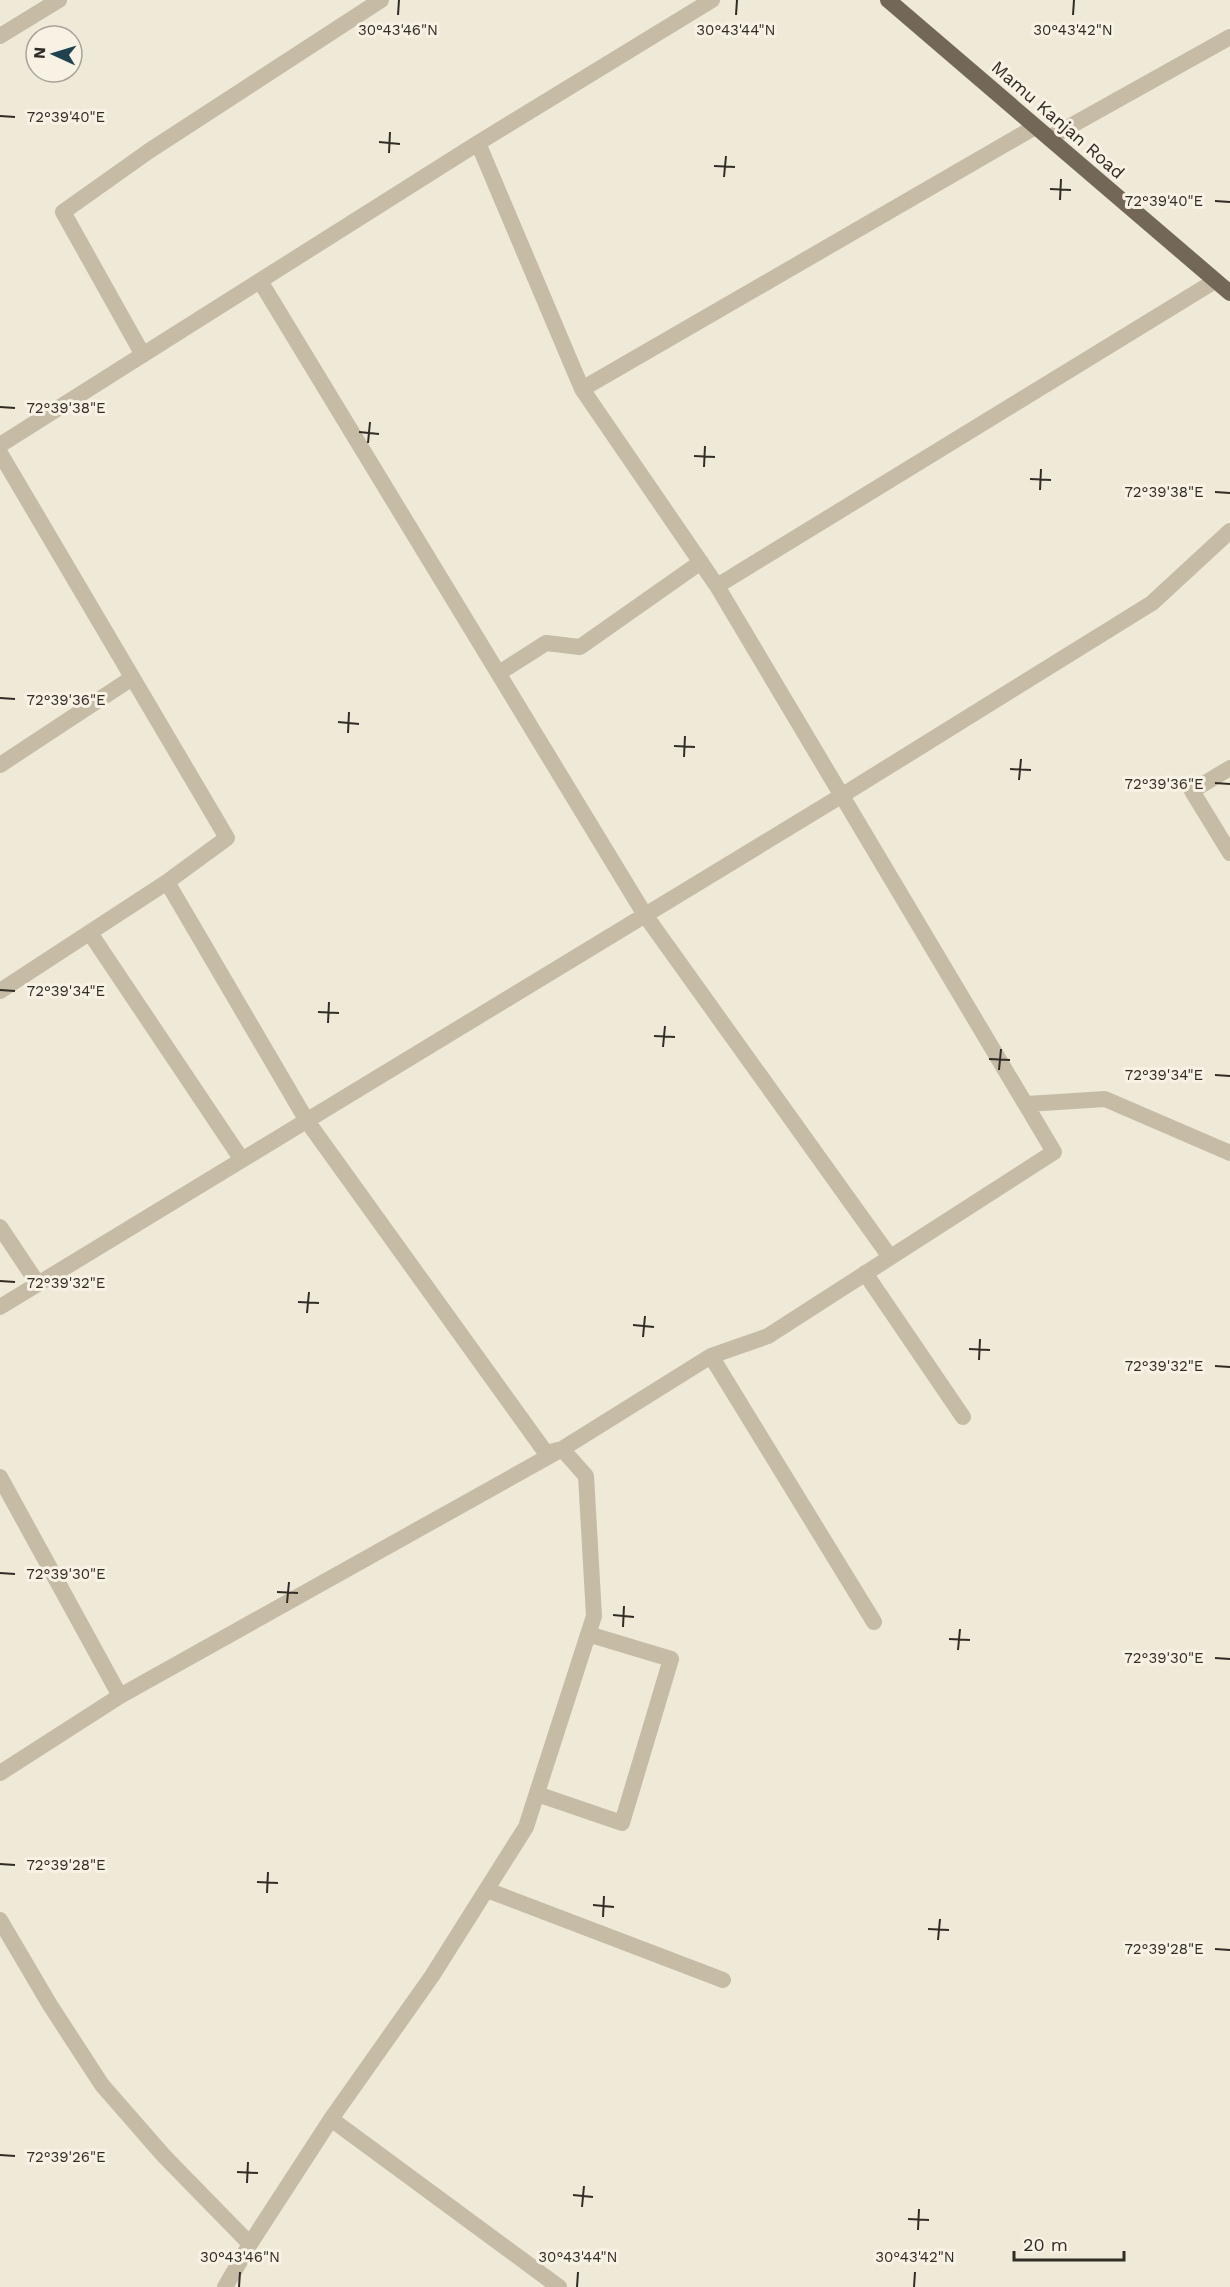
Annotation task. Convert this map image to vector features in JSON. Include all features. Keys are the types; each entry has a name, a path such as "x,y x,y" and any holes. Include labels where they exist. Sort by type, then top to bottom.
{"main road":[{"name":"Mamu Kanjan Road","path":"888,0 1230,293"}],"street":[{"path":"0,36 59,0"},
{"path":"143,355 63,212 149,151 381,0"},
{"path":"0,445 477,143 712,0"},
{"path":"1049,138 1230,36"},
{"path":"582,389 1035,127"},
{"path":"0,1773 120,1696 562,1449 711,1356 768,1336 1054,1152 717,586 582,389 477,143"},
{"path":"260,281 645,915 890,1257"},
{"path":"717,586 1215,281"},
{"path":"0,453 227,838 167,882 0,991"},
{"path":"0,1307 645,915 1152,603 1230,531"},
{"path":"499,674 546,643 580,647 701,562"},
{"path":"0,765 132,678"},
{"path":"1230,768 1192,791 1230,853"},
{"path":"167,882 307,1120 546,1453 562,1449"},
{"path":"90,933 242,1160"},
{"path":"1027,1104 1105,1099 1230,1153"},
{"path":"0,1227 38,1284"},
{"path":"866,1273 963,1417"},
{"path":"711,1356 874,1622"},
{"path":"225,2287 250,2244 332,2119 432,1976 526,1827 594,1616 586,1476 562,1449"},
{"path":"0,1477 120,1696"},
{"path":"537,1794 622,1823 671,1659 588,1634"},
{"path":"487,1890 723,1980"},
{"path":"0,1920 50,2005 102,2085 164,2156 250,2244"},
{"path":"332,2119 559,2287"}]}
